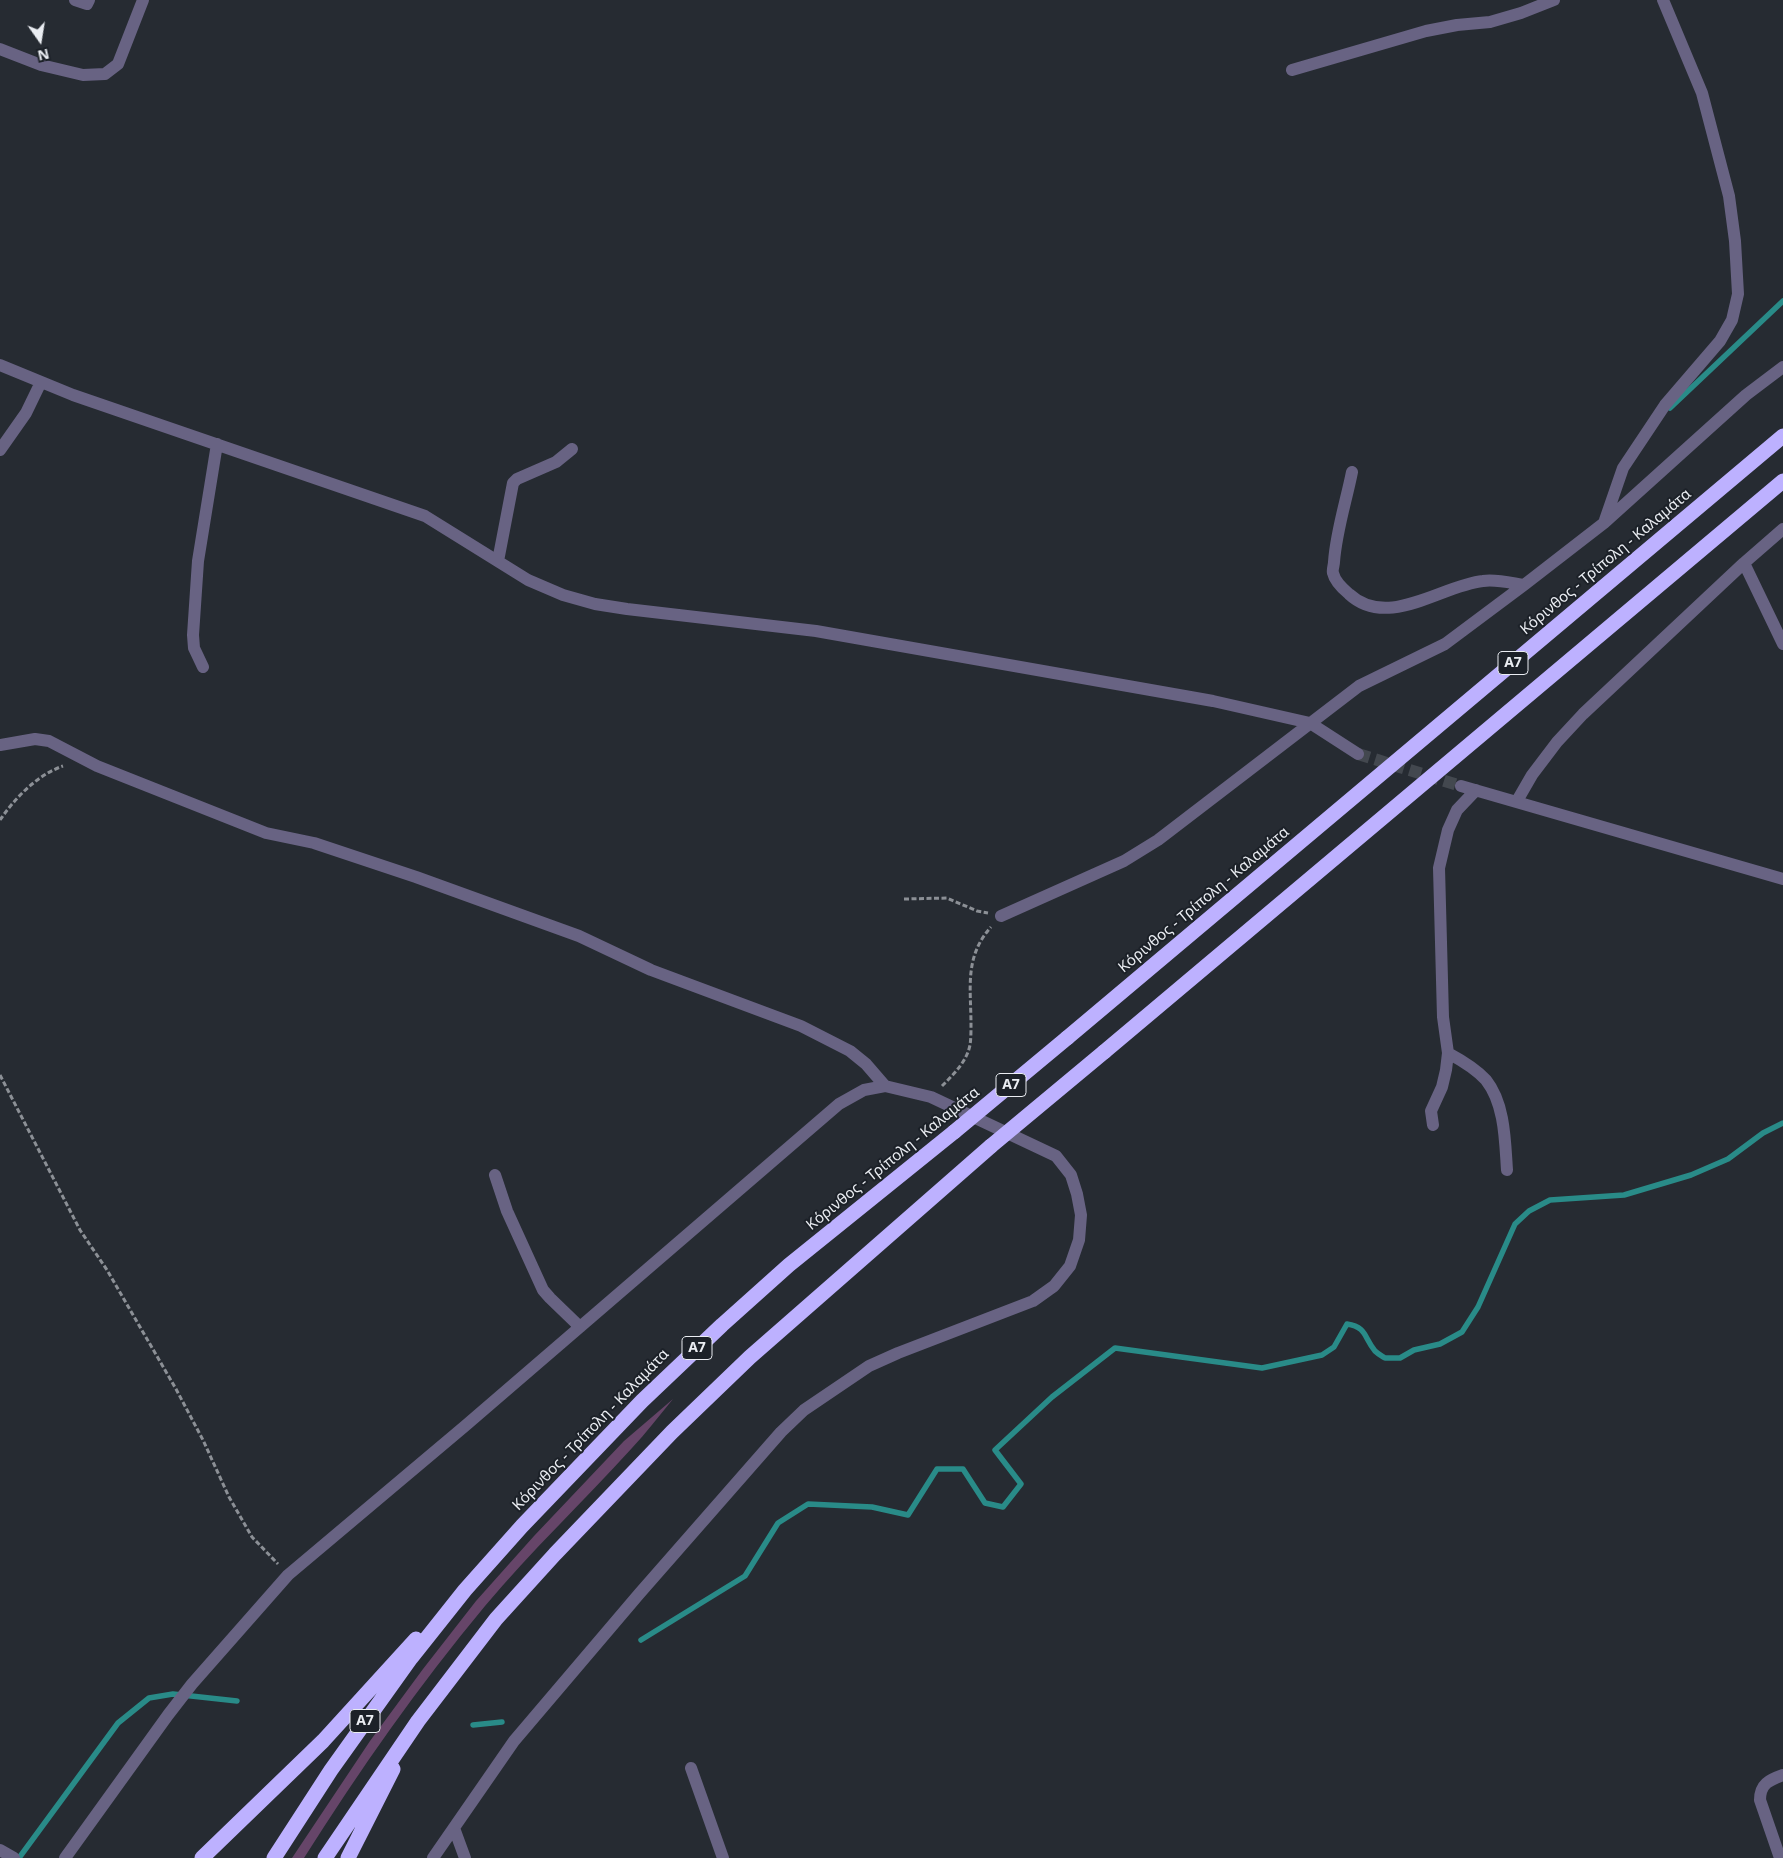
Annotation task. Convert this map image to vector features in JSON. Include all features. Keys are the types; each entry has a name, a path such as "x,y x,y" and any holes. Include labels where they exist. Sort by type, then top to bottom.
{"highway":[{"name":"Κόρινθος - Τρίπολη - Καλαμάτα","path":"274,1858 357,1732 411,1658 465,1590 582,1463 696,1349 789,1265 1067,1038 1783,436"},
{"name":"Α7","path":"324,1858 418,1721 496,1619 665,1439 756,1351 991,1146 1783,481"},
{"path":"202,1858 322,1741 404,1651 465,1590"},
{"path":"348,1858 418,1721"}],"street":[{"path":"75,0 87,4 89,0"},
{"path":"0,49 41,65 83,75 105,74 118,64 143,0"},
{"path":"1292,70 1426,31 1457,25 1490,22 1521,13 1554,0"},
{"path":"1604,522 1623,468 1665,404 1720,341 1732,320 1738,294 1735,241 1729,196 1702,93 1663,0"},
{"path":"0,365 73,396 425,516 528,580 563,595 595,604 627,609 816,631 1213,701 1310,723 1358,754"},
{"path":"1001,916 1124,861 1150,846 1359,686 1445,644 1604,522 1746,395 1783,367"},
{"path":"0,450 26,413 41,382"},
{"path":"203,667 194,648 198,561 216,444"},
{"path":"498,561 513,483 517,479 556,462 572,449"},
{"path":"1352,472 1337,536 1333,573 1340,586 1359,602 1374,606 1400,607 1430,598 1456,587 1484,580 1524,585"},
{"path":"1517,801 1532,775 1556,742 1583,714 1744,563 1783,529"},
{"path":"1744,563 1783,644"},
{"path":"0,744 35,740 49,741 85,760 266,833 314,843 579,936 651,970 801,1026 850,1051 866,1064 885,1086"},
{"path":"1461,786 1783,879"},
{"path":"1433,1125 1431,1112 1442,1087 1448,1053 1443,1017 1438,868 1448,830 1457,810 1476,790"},
{"path":"1448,1053 1479,1074 1486,1081 1495,1097 1500,1112 1507,1170"},
{"path":"65,1858 168,1714 288,1575 839,1104 864,1090 885,1086 931,1097 1056,1156 1071,1175 1081,1215 1079,1240 1070,1266 1054,1286 1032,1301 876,1363 833,1389 804,1410 781,1432 652,1579 514,1741 433,1858"},
{"path":"495,1175 507,1211 543,1290 580,1327"},
{"path":"691,1768 723,1858"},
{"path":"1780,1858 1760,1800 1760,1792 1773,1778 1783,1775"},
{"path":"454,1828 465,1858"}],"path":[{"path":"0,820 11,804 49,771 85,760"},
{"path":"904,899 947,898 977,912 1001,916"},
{"path":"931,1097 956,1072 967,1054 970,1044 969,986 972,959 983,936 1001,916"},
{"path":"0,1075 26,1122 80,1230 107,1270 176,1389 203,1440 229,1496 252,1536 288,1575"}],"shaded area":[{"path":"673,1399 614,1468 520,1566 485,1606 390,1729 304,1858 292,1858 370,1741 476,1601 534,1536 624,1441"}],"waterway":[{"path":"1670,408 1783,301"},
{"path":"641,1640 745,1576 778,1523 808,1504 872,1507 908,1515 937,1469 963,1469 985,1503 1003,1507 1021,1484 995,1450 1052,1397 1115,1348 1262,1368 1322,1355 1334,1347 1347,1324 1362,1330 1371,1346 1380,1355 1385,1358 1400,1358 1414,1350 1440,1344 1462,1332 1478,1307 1515,1224 1529,1211 1550,1200 1624,1195 1691,1175 1728,1159 1763,1133 1783,1123"},
{"path":"19,1858 118,1723 149,1698 173,1694 237,1701"},
{"path":"473,1725 502,1722"}],"tunnel":[{"path":"1358,754 1461,786"}]}
